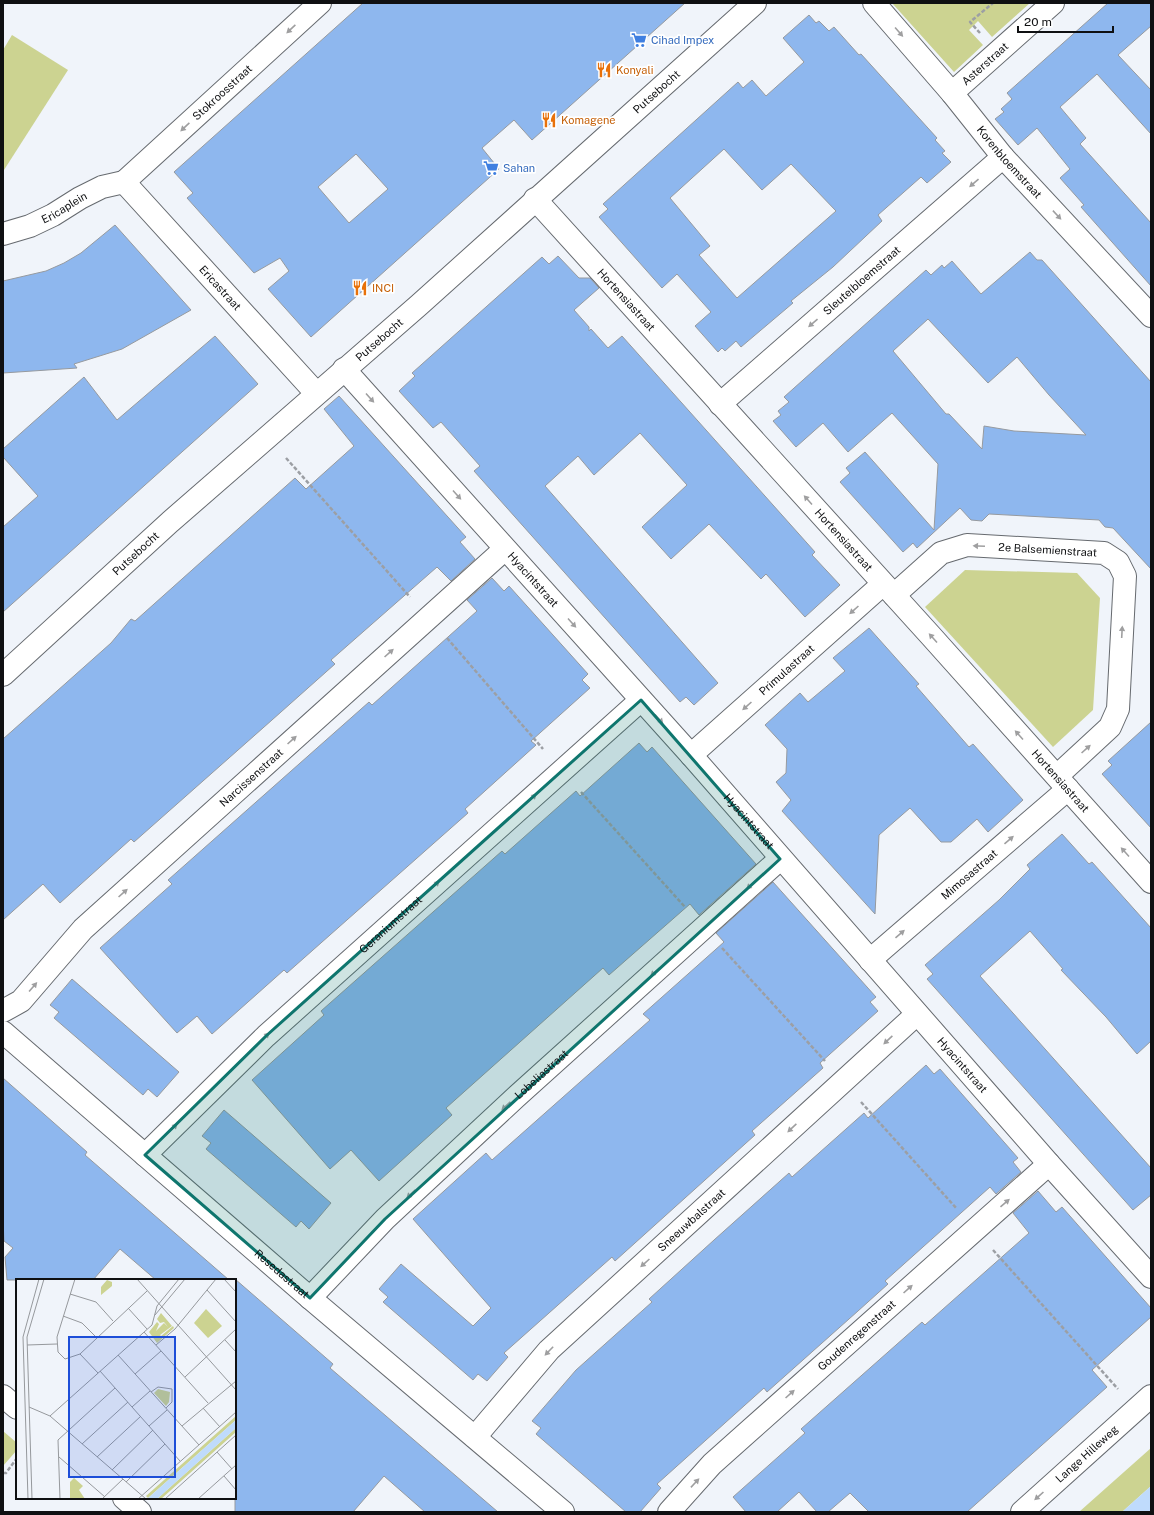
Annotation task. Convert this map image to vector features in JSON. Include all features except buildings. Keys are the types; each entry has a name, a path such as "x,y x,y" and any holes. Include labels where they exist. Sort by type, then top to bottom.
{"street":[{"name":"Putsebocht","path":"3,675 170,522 316,393 419,305 535,199 755,3"},
{"name":"Korenbloemstraat","path":"874,3 952,93 1003,157 1151,316"},
{"name":"Asterstraat","path":"952,93 1053,3"},
{"name":"Stokroosstraat","path":"124,182 308,7"},
{"name":"Sleutelbloemstraat","path":"720,404 1003,157"},
{"name":"Ericaplein","path":"3,234 30,226 48,218 102,187 124,182"},
{"name":"Ericastraat","path":"124,182 316,393"},
{"name":"Hortensiastraat","path":"535,199 1151,882"},
{"name":"Hyacintstraat","path":"344,369 691,755 780,859 1049,1164 1151,1277"},
{"name":"2e Balsemienstraat","path":"889,590 941,553 967,546 1104,553 1118,562 1125,576 1118,709 1110,727 1062,782"},
{"name":"Narcissenstraat","path":"3,1011 21,1001 84,929 505,549"},
{"name":"Primulastraat","path":"691,755 889,590"},
{"name":"Geraniumstraat","path":"145,1155 266,1036 641,700"},
{"name":"Mimosastraat","path":"870,960 1062,782"},
{"name":"Lobeliastraat","path":"310,1298 385,1219 522,1092 780,859"},
{"name":"Sneeuwbalstraat","path":"475,1437 549,1350 917,1014"},
{"name":"Resedastraat","path":"3,1032 310,1298 563,1512"},
{"name":"Goudenregenstraat","path":"669,1512 712,1464 1049,1164"},
{"path":"3,1396 16,1407"},
{"name":"Lange Hilleweg","path":"1022,1512 1151,1396"},
{"path":"125,1499 140,1512"}],"path":[{"path":"3,1473 6,1473 16,1459"}],"highlighted area":[{"path":"641,700 780,859 385,1219 310,1298 145,1155 266,1036"}],"green space":[{"path":"892,3 1030,3 992,37 978,21 969,30 983,45 954,72"},
{"path":"12,35 68,70 4,170 3,50"},
{"path":"965,570 1077,573 1100,598 1093,710 1053,747 925,607"},
{"path":"3,1431 16,1442 16,1451 3,1466"},
{"path":"1151,1448 1151,1486 1122,1512 1079,1512"}],"water":[{"path":"1151,1486 1151,1512 1122,1512"}],"place":[{"name":"Cihad Impex","path":"639,40"},
{"name":"Konyali","path":"604,70"},
{"name":"Komagene","path":"549,120"},
{"name":"Sahan","path":"491,168"},
{"name":"INCI","path":"360,288"}]}
